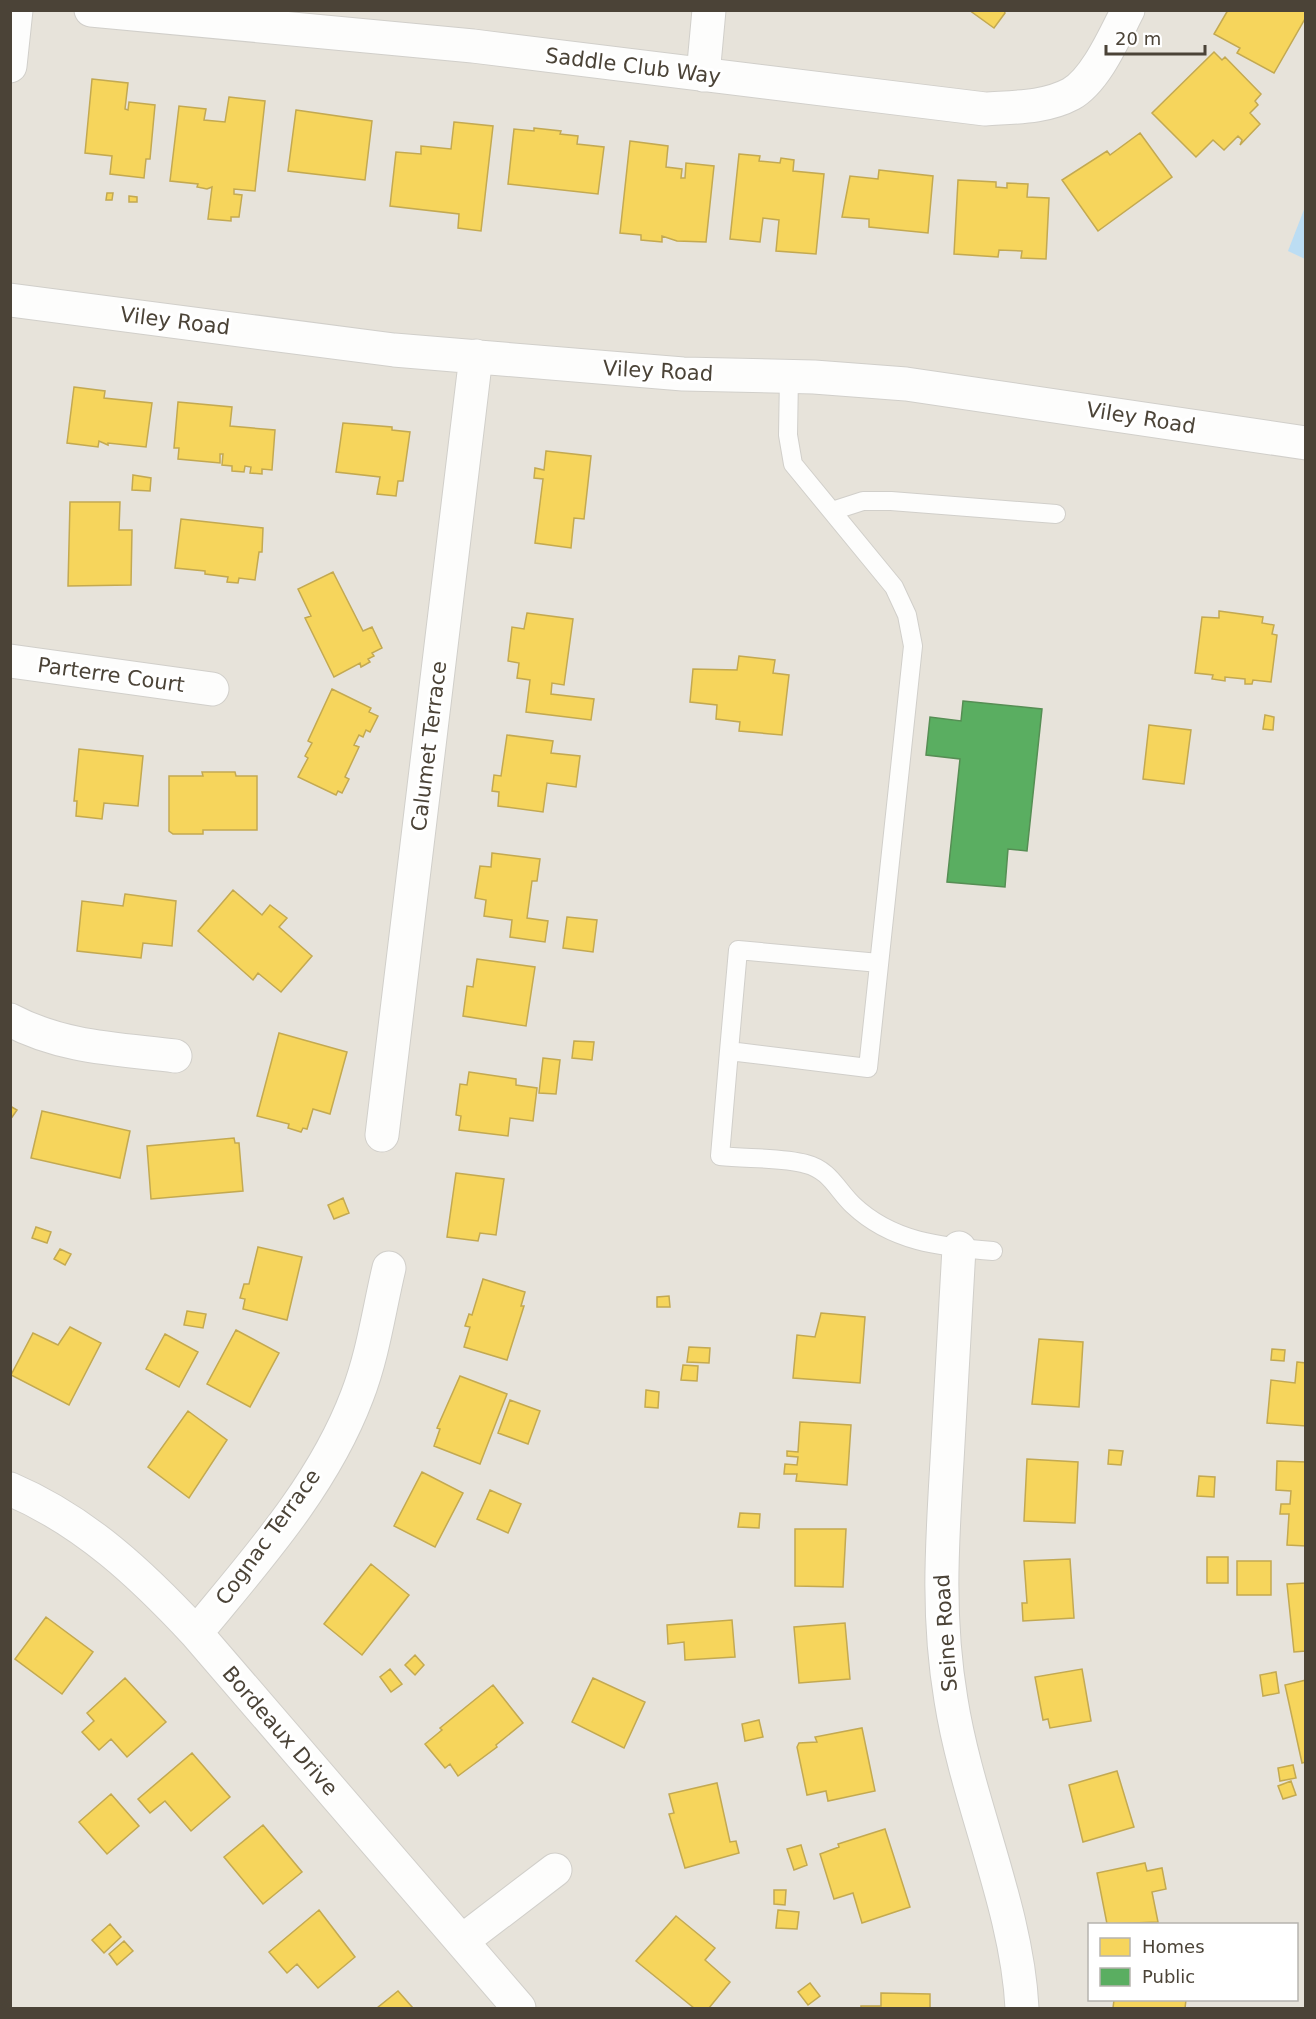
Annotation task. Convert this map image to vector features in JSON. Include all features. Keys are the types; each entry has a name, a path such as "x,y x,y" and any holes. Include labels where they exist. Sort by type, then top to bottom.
{"street":[{"path":"10,66 16,10"},
{"name":"Saddle Club Way","path":"91,10 473,46 985,110 1042,104 1072,93 1092,73 1128,10"},
{"path":"703,75 709,10"},
{"name":"Viley Road","path":"10,300 394,350 683,374 789,376 918,386 1305,442"},
{"name":"Calumet Terrace","path":"382,1135 476,356"},
{"name":"Parterre Court","path":"10,661 212,689"},
{"path":"10,1020 46,1037 93,1048 175,1056"},
{"name":"Seine Road","path":"959,1248 940,1584 943,1644 951,1702 964,1767 1014,1946 1022,2008"},
{"name":"Cognac Terrace","path":"196,1633 301,1499 337,1439 357,1396 372,1344 389,1268"},
{"name":"Bordeaux Drive","path":"10,1489 87,1531 147,1580 196,1633 519,2008"},
{"path":"462,1941 555,1870"}],"lane":[{"path":"729,1051 868,1068 913,645 907,615 894,587 793,464 788,435 789,376"},
{"path":"832,511 863,501 891,501 1056,514"},
{"path":"879,963 738,950 720,1156 807,1164 832,1178 851,1204 879,1227 938,1246 993,1251"}],"shaded area":[{"path":"11,11 1305,11 1305,2008 11,2008"}],"water":[{"path":"1305,207 1305,259 1288,251"}],"building: Homes":[{"path":"969,10 1004,10 1005,13 994,28"},
{"path":"1228,10 1306,10 1306,17 1274,73 1237,53 1240,48 1214,34"},
{"path":"1214,52 1222,60 1225,57 1261,94 1255,101 1258,105 1250,113 1260,124 1240,145 1242,140 1238,136 1224,150 1213,140 1196,157 1152,113"},
{"path":"92,79 128,83 125,109 128,110 129,102 155,105 150,159 146,159 144,178 110,174 112,156 85,153"},
{"path":"229,97 265,101 255,191 234,189 234,194 242,195 239,217 231,217 231,221 208,219 212,187 207,189 197,187 198,184 170,181 179,106 206,109 204,120 225,122"},
{"path":"296,110 372,121 365,180 288,171"},
{"path":"454,122 493,126 481,231 458,228 459,214 390,206 396,152 421,154 421,146 451,149"},
{"path":"534,128 561,131 560,134 578,136 577,144 604,147 598,194 508,184 514,129 534,131"},
{"path":"1140,133 1172,177 1098,231 1062,180 1107,151 1110,155"},
{"path":"630,141 668,146 666,167 682,169 681,178 685,178 686,163 714,166 706,242 677,241 662,236 662,242 641,240 641,235 620,233"},
{"path":"739,154 760,156 759,161 780,163 781,158 794,160 793,171 824,174 816,254 776,251 779,220 763,218 760,242 730,239"},
{"path":"879,170 933,176 928,233 869,227 869,219 842,217 850,176 878,179"},
{"path":"958,180 996,182 996,187 1007,188 1007,183 1028,184 1027,197 1049,198 1046,259 1021,258 1022,251 999,250 998,257 954,254"},
{"path":"107,193 113,193 112,200 106,200"},
{"path":"129,196 137,197 137,202 129,202"},
{"path":"74,387 105,391 104,398 152,403 146,447 108,443 108,445 99,441 98,447 67,443"},
{"path":"178,402 232,407 230,426 275,430 272,470 262,469 262,474 250,473 251,467 245,466 244,472 232,471 232,466 222,465 223,454 220,454 220,463 178,459 179,448 174,448"},
{"path":"343,423 392,427 392,430 410,432 403,481 398,481 396,496 377,494 380,477 336,472"},
{"path":"546,451 591,456 584,519 574,518 571,548 535,543 543,479 534,478 535,468 544,470"},
{"path":"133,475 151,478 150,491 132,490"},
{"path":"70,502 120,502 119,530 132,530 131,585 68,586"},
{"path":"181,519 263,528 262,552 259,552 255,580 239,578 238,583 227,582 228,577 205,574 205,571 175,568"},
{"path":"333,572 363,631 372,627 382,648 372,653 374,656 368,659 370,662 361,667 360,663 334,677 305,618 311,616 298,589"},
{"path":"1219,611 1263,617 1262,623 1274,625 1272,634 1277,635 1271,682 1253,680 1252,684 1245,684 1245,679 1225,677 1225,681 1212,679 1213,675 1195,673 1202,617 1219,618"},
{"path":"527,613 573,619 564,685 552,683 551,694 594,699 591,720 526,712 530,680 517,678 519,663 508,661 512,627 524,629"},
{"path":"739,656 775,660 773,673 789,675 782,735 739,731 740,722 716,719 717,705 690,702 693,669 737,670"},
{"path":"332,689 371,708 369,712 378,716 370,732 366,730 363,737 359,735 354,745 359,747 345,777 349,779 342,793 338,791 336,795 298,777 308,758 305,756 312,743 308,741"},
{"path":"1265,715 1274,717 1273,730 1263,729"},
{"path":"1149,725 1191,730 1184,784 1143,779"},
{"path":"507,735 553,741 551,753 580,756 576,787 547,783 543,812 498,806 499,792 492,791 494,775 501,776"},
{"path":"79,749 143,756 138,806 104,803 102,819 76,816 77,801 74,801"},
{"path":"202,772 235,772 236,776 257,776 257,830 203,830 203,834 173,834 169,831 169,776 203,776"},
{"path":"492,853 540,859 537,881 532,881 527,918 548,921 545,942 510,937 512,920 484,916 486,900 475,898 480,866 491,867"},
{"path":"233,890 262,915 270,905 287,918 279,927 312,956 281,992 258,973 253,980 198,931"},
{"path":"125,894 176,901 172,946 143,943 141,958 77,951 82,901 123,906"},
{"path":"567,917 597,920 593,952 563,948"},
{"path":"477,959 535,967 526,1026 463,1016 467,986 473,987"},
{"path":"279,1033 347,1052 330,1114 313,1109 307,1129 303,1128 301,1132 288,1128 289,1124 257,1116"},
{"path":"574,1041 594,1042 592,1060 572,1058"},
{"path":"543,1058 560,1060 556,1094 539,1093"},
{"path":"469,1072 516,1079 516,1085 537,1088 533,1121 510,1118 508,1136 459,1130 461,1116 456,1115 460,1084 467,1085"},
{"path":"10,1106 17,1110 10,1120"},
{"path":"42,1111 130,1131 120,1178 31,1158"},
{"path":"234,1138 235,1143 239,1143 243,1191 151,1199 147,1146"},
{"path":"456,1173 504,1179 496,1235 480,1233 478,1241 447,1237"},
{"path":"343,1198 349,1213 334,1219 328,1205"},
{"path":"36,1227 51,1232 47,1243 32,1238"},
{"path":"258,1247 302,1257 287,1320 243,1309 245,1299 240,1298 244,1284 249,1284"},
{"path":"60,1249 71,1254 65,1265 54,1259"},
{"path":"483,1279 525,1292 521,1306 524,1306 507,1360 464,1347 470,1327 465,1326 469,1314 472,1315"},
{"path":"669,1296 670,1307 657,1307 657,1297"},
{"path":"187,1311 206,1314 203,1328 184,1325"},
{"path":"821,1313 865,1317 860,1383 793,1378 797,1335 815,1337"},
{"path":"70,1327 101,1343 69,1405 11,1375 33,1333 58,1345"},
{"path":"236,1330 279,1353 250,1407 207,1384"},
{"path":"165,1334 198,1352 179,1387 146,1369"},
{"path":"1039,1339 1083,1342 1079,1407 1032,1404"},
{"path":"689,1347 710,1348 709,1363 687,1362"},
{"path":"1272,1349 1285,1350 1284,1361 1271,1360"},
{"path":"1297,1362 1306,1363 1306,1426 1267,1423 1271,1380 1295,1383"},
{"path":"683,1365 698,1366 697,1381 681,1380"},
{"path":"460,1376 507,1394 480,1464 434,1446 440,1429 437,1428"},
{"path":"646,1390 659,1392 658,1408 645,1407"},
{"path":"510,1400 540,1411 528,1444 498,1433"},
{"path":"188,1411 227,1440 189,1498 148,1467"},
{"path":"800,1422 851,1425 847,1485 796,1481 797,1474 784,1474 785,1464 797,1465 798,1457 787,1456 787,1451 798,1452"},
{"path":"1109,1450 1123,1451 1121,1465 1108,1464"},
{"path":"1027,1459 1078,1462 1075,1523 1024,1521"},
{"path":"1277,1461 1306,1462 1306,1546 1287,1545 1289,1514 1280,1514 1281,1504 1290,1504 1291,1491 1276,1490"},
{"path":"422,1472 463,1493 435,1547 394,1526"},
{"path":"1199,1476 1215,1477 1214,1497 1197,1496"},
{"path":"490,1490 521,1504 508,1533 477,1519"},
{"path":"740,1513 760,1514 759,1528 738,1527"},
{"path":"795,1529 846,1529 843,1587 795,1586"},
{"path":"1207,1557 1228,1557 1228,1583 1207,1583"},
{"path":"1070,1559 1074,1618 1023,1621 1022,1603 1027,1603 1024,1561"},
{"path":"1237,1561 1271,1561 1271,1595 1237,1595"},
{"path":"371,1564 409,1595 362,1655 324,1624"},
{"path":"1306,1583 1306,1651 1294,1652 1287,1584"},
{"path":"46,1617 93,1652 62,1694 15,1659"},
{"path":"732,1620 735,1657 685,1660 684,1642 668,1644 667,1625"},
{"path":"845,1623 850,1679 799,1683 794,1627"},
{"path":"415,1655 424,1665 415,1675 405,1665"},
{"path":"390,1669 402,1684 391,1692 380,1677"},
{"path":"1082,1669 1091,1721 1050,1728 1048,1719 1043,1720 1035,1677"},
{"path":"1276,1672 1279,1693 1263,1696 1260,1675"},
{"path":"125,1678 166,1722 127,1757 111,1739 99,1750 82,1732 94,1721 87,1713"},
{"path":"593,1678 645,1702 624,1748 572,1722"},
{"path":"1306,1680 1306,1762 1302,1763 1285,1685"},
{"path":"493,1685 523,1723 496,1745 497,1747 458,1776 450,1764 445,1768 425,1744 442,1730 440,1728"},
{"path":"759,1720 763,1737 745,1741 742,1724"},
{"path":"862,1728 875,1791 828,1801 826,1791 807,1795 797,1747 799,1743 817,1742 815,1737"},
{"path":"192,1753 230,1797 191,1831 165,1801 150,1813 138,1799"},
{"path":"1293,1765 1296,1778 1280,1781 1278,1768"},
{"path":"1117,1771 1134,1827 1083,1842 1069,1785"},
{"path":"1291,1781 1296,1795 1283,1799 1278,1786"},
{"path":"717,1783 730,1842 736,1841 739,1853 685,1868 669,1814 674,1813 669,1794"},
{"path":"111,1794 139,1826 107,1854 79,1822"},
{"path":"263,1825 302,1872 263,1904 224,1857"},
{"path":"885,1829 910,1907 862,1923 853,1893 834,1899 820,1854 839,1847 838,1844"},
{"path":"801,1845 807,1865 794,1870 787,1849"},
{"path":"1145,1863 1147,1871 1162,1868 1166,1889 1152,1892 1158,1922 1107,1923 1097,1873"},
{"path":"774,1890 786,1890 785,1905 774,1904"},
{"path":"319,1910 355,1957 318,1988 297,1964 287,1973 269,1952"},
{"path":"778,1910 799,1912 797,1929 776,1928"},
{"path":"676,1916 715,1948 705,1960 730,1982 709,2008 694,2008 636,1961"},
{"path":"110,1924 121,1937 104,1953 92,1940"},
{"path":"124,1941 133,1951 117,1965 109,1954"},
{"path":"810,1983 820,1996 808,2005 798,1992"},
{"path":"398,1991 413,2008 377,2008"},
{"path":"881,1993 930,1994 930,2008 861,2008 861,2006 881,2006"},
{"path":"1114,2001 1186,2001 1185,2008 1113,2008"}],"building: Public":[{"path":"963,701 1042,709 1027,851 1008,849 1005,887 947,882 960,759 926,755 930,717 961,721"}]}
